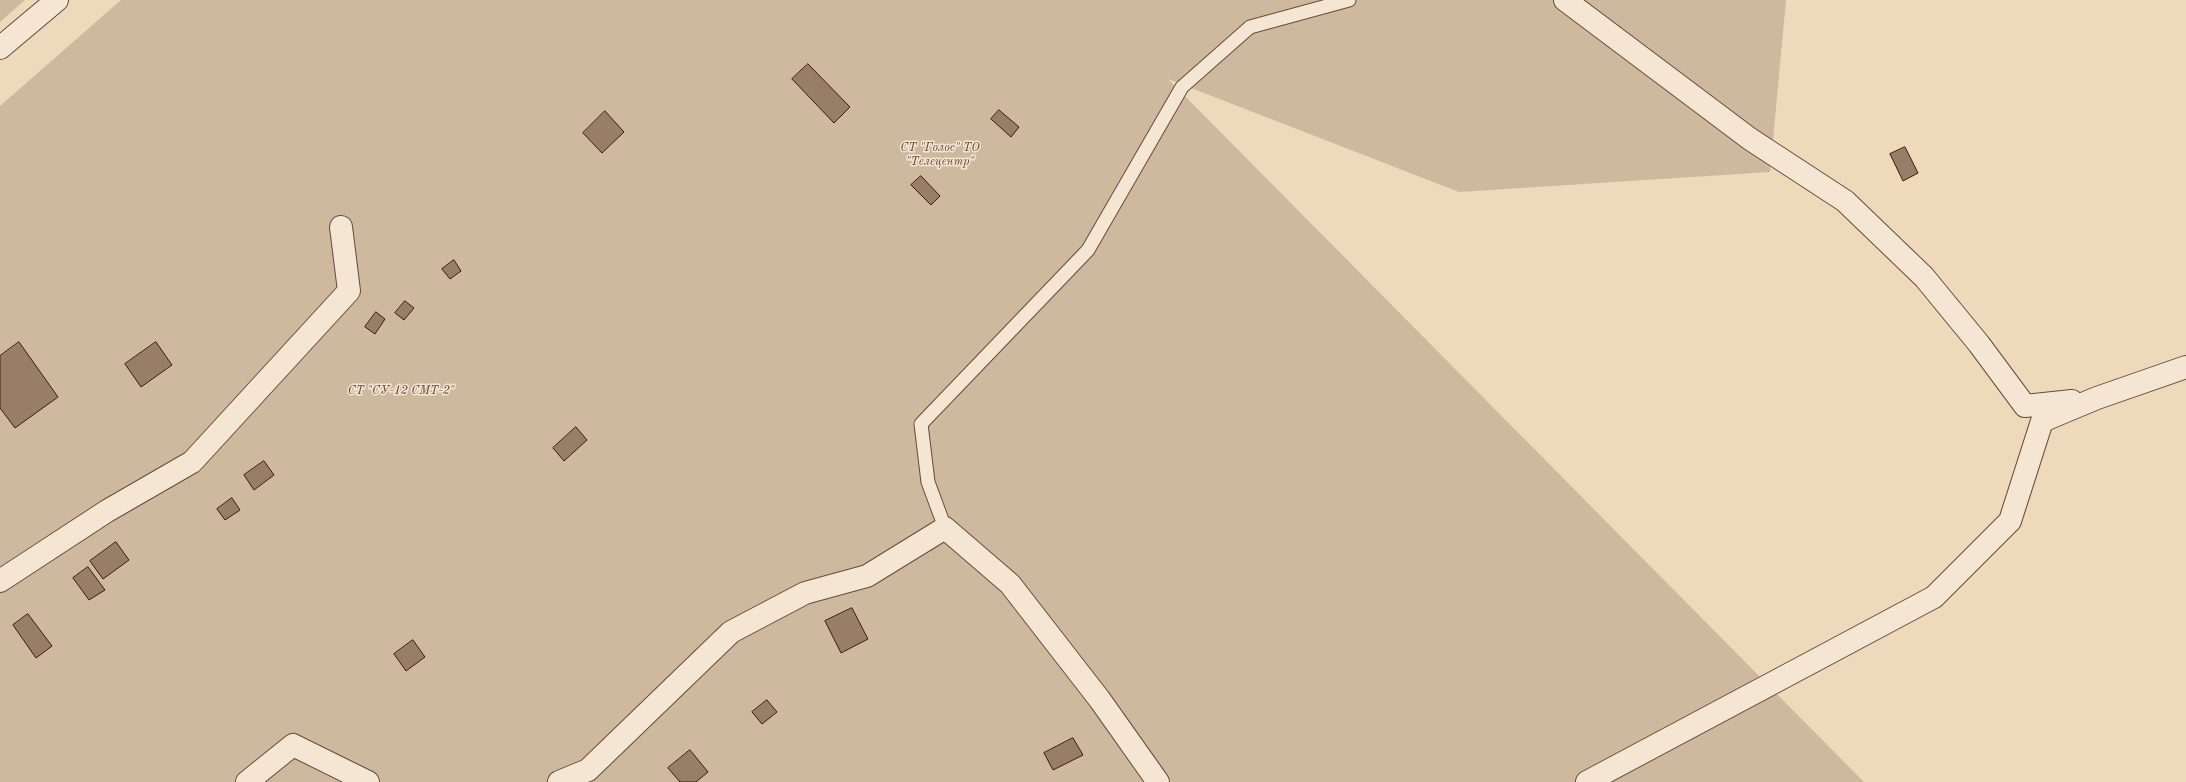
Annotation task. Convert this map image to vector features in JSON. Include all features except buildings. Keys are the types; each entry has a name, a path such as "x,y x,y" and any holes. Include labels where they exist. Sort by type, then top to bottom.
{"street":[{"path":"0,48 57,0"},
{"path":"1565,0 1750,139 1845,201 1924,277 1979,344 2025,406 2097,398"},
{"path":"0,581 107,511 192,462 349,291 341,227"},
{"path":"1587,782 1934,597 2010,521 2042,421 2097,398 2186,367"},
{"path":"559,782 588,770 731,632 805,593 866,576 945,528 1010,584 1100,700 1158,782"},
{"path":"247,782 293,745 368,782"}],"lane":[{"path":"945,528 928,482 921,424 1088,250 1182,87 1250,28 1350,0"}],"green space":[{"path":"0,0 25,0 0,22"},
{"name":"СТ \"СУ-12 СМТ-2\"","path":"121,0 1786,0 1770,172 1459,192 1168,79 1864,782 0,782 0,106"}],"park label":[{"name":"СТ \"Голос\" ТО \"Телецентр\"","path":"940,155"}]}
